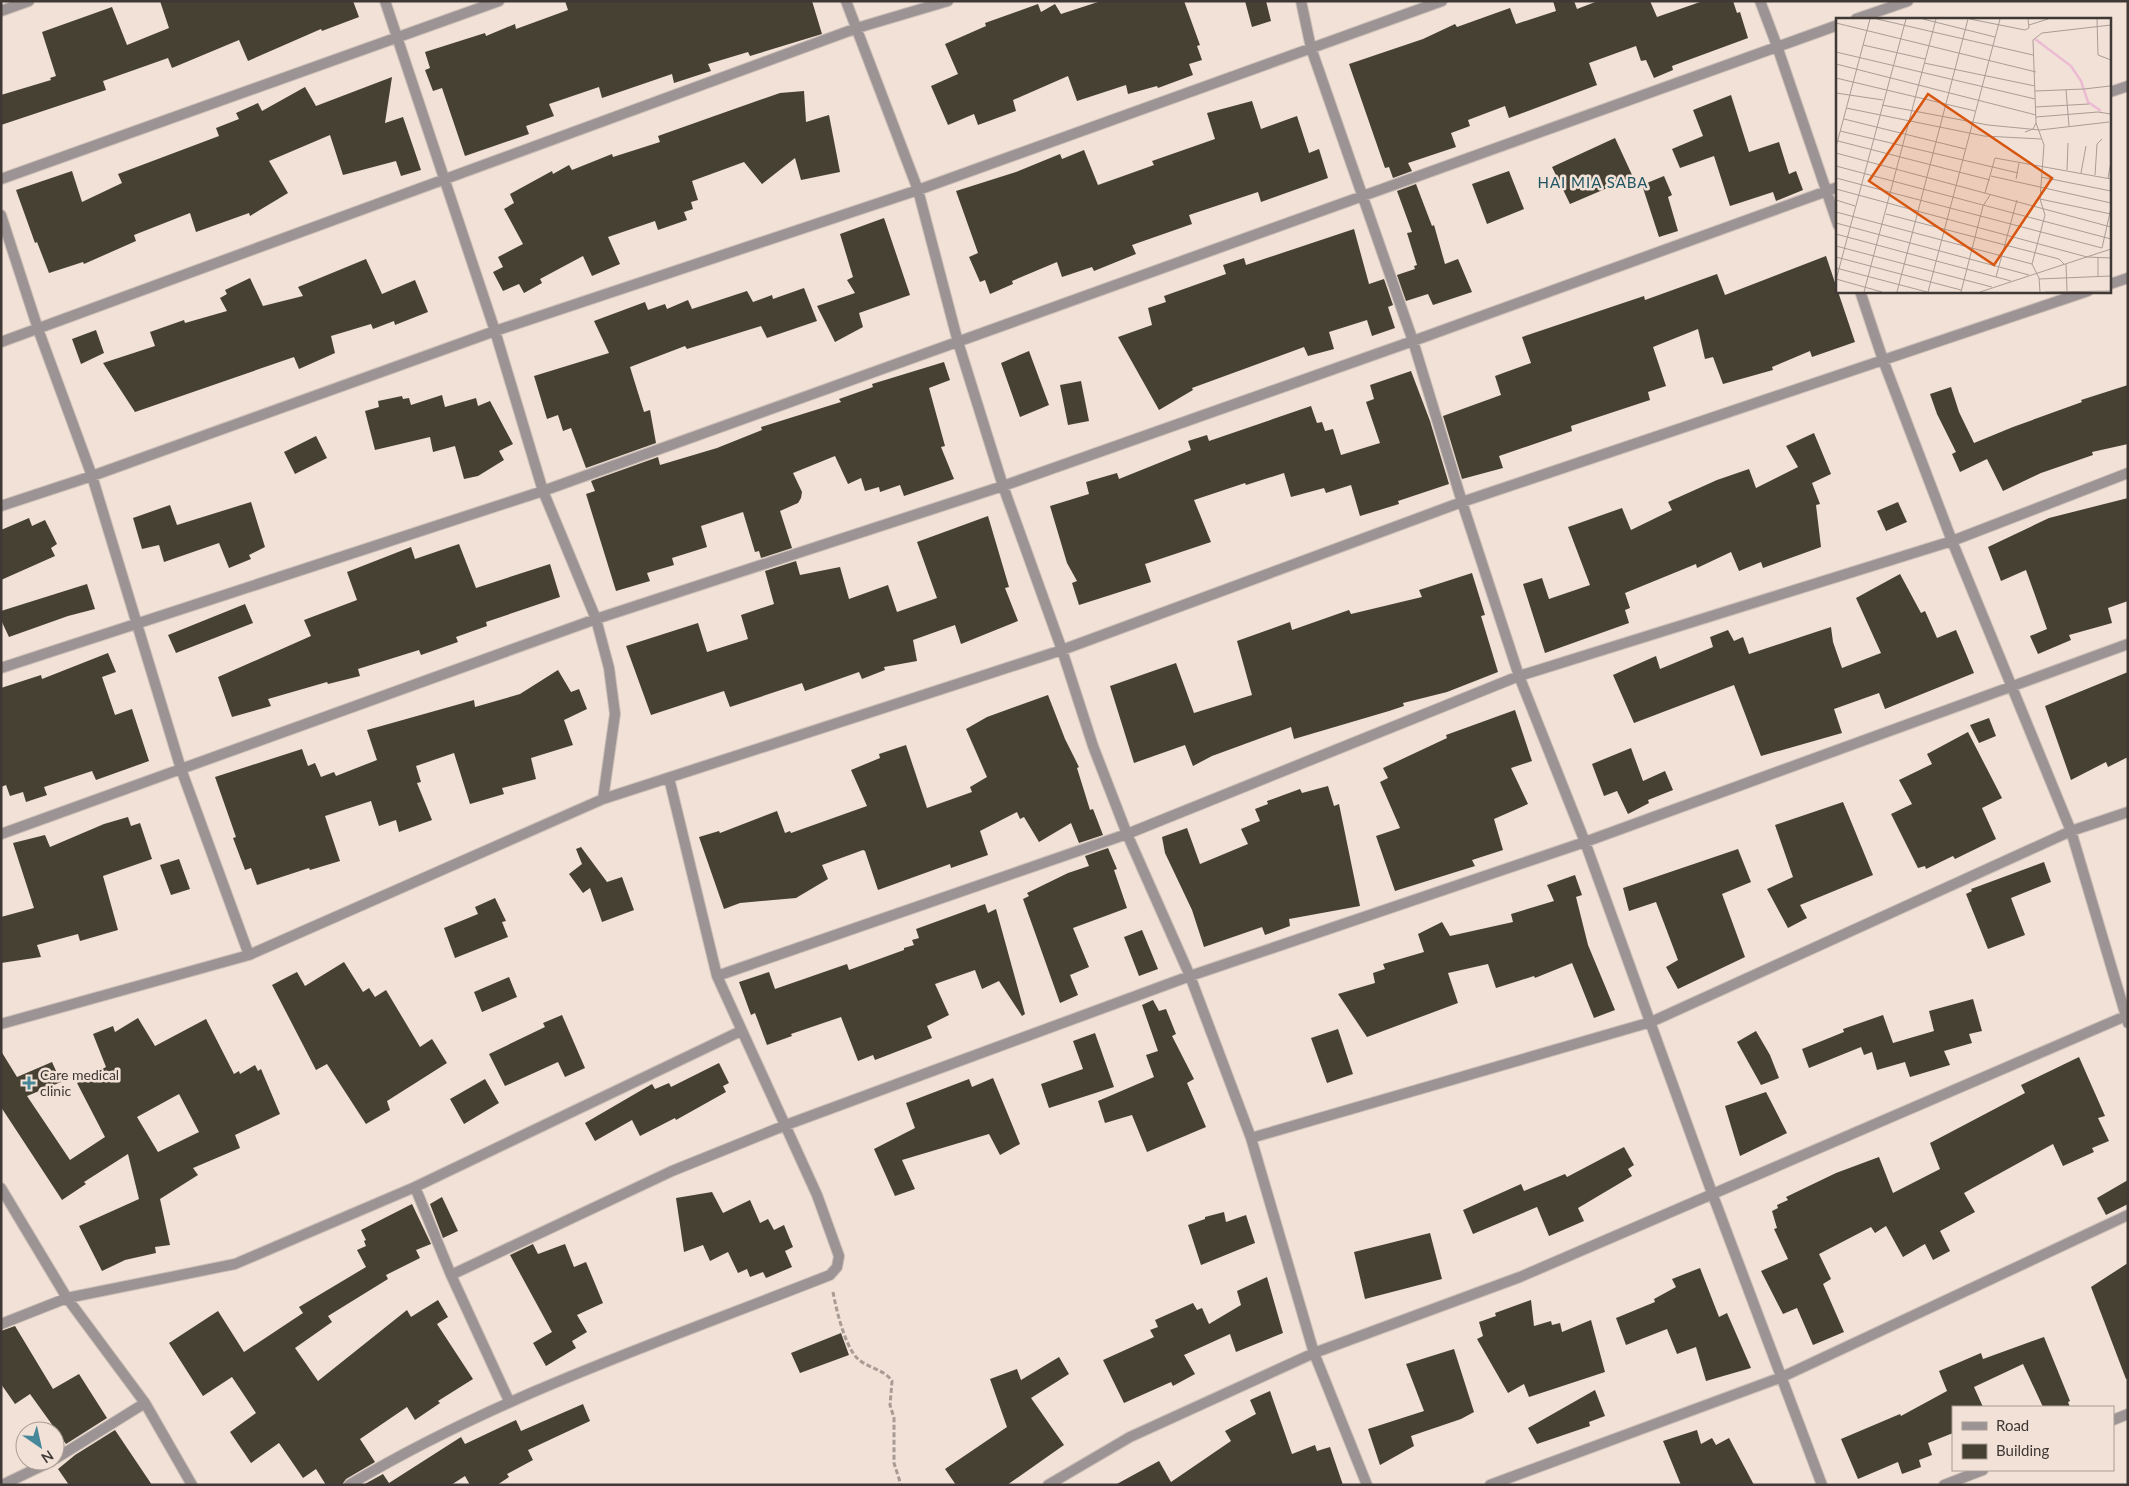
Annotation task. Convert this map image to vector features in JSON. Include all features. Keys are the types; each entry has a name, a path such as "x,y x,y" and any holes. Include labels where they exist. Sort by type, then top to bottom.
{"street":[{"path":"1,11 29,1"},
{"path":"385,1 495,331 543,491 596,619 609,668 615,714 603,799"},
{"path":"1,180 499,1"},
{"path":"846,1 918,190 958,342 1003,486 1062,650 1093,746 1127,834 1190,976 1251,1138 1314,1353 1367,1485"},
{"path":"1,342 857,28 948,1"},
{"path":"1301,1 1311,48 1413,341 1462,502 1519,676 1585,842 1712,1193 1822,1485"},
{"path":"1,506 92,476 495,331 918,190 1442,1"},
{"path":"1760,1 1836,219"},
{"path":"1859,18 1908,1"},
{"path":"1,668 543,491 1363,198 1836,26"},
{"path":"2112,91 2128,86"},
{"path":"1,834 596,619 1003,486 1413,341 1836,187"},
{"path":"1,215 38,329 92,476 181,769 249,955"},
{"path":"2112,283 2128,278"},
{"path":"1048,1485 1130,1437 1314,1353 1520,1276 2127,1018 2071,831 1952,541 1883,360 1860,292"},
{"path":"1,1024 249,955 603,799 1062,650 1462,502 2085,292"},
{"path":"717,976 1127,834 1519,676 1952,541 2128,473"},
{"path":"451,1275 672,1171 786,1125 1190,976 1585,842 2128,644"},
{"path":"349,1485 402,1453 510,1401 830,1274 837,1267 839,1256 817,1196 717,976 669,778"},
{"path":"1251,1138 1651,1022 2071,831 2128,812"},
{"path":"1,1324 67,1298 235,1264 415,1186 741,1031"},
{"path":"415,1186 451,1275 510,1401"},
{"path":"1,1188 67,1298 145,1403 192,1485"},
{"path":"1490,1485 1782,1377 2128,1215"},
{"path":"65,1453 145,1403"},
{"path":"2114,1420 2128,1414"},
{"path":"2,1485 31,1471"},
{"path":"1944,1485 1980,1471"}],"path":[{"path":"830,1274 836,1310 853,1352 857,1358 888,1375 892,1381 890,1405 894,1418 894,1463 901,1485"}],"building":[{"path":"160,1 353,1 359,17 322,31 321,29 248,61 239,40 172,68 168,58 103,81 106,90 1,125 1,95 51,80 50,78 56,76 42,32 112,7 127,45 169,28"},
{"path":"565,1 812,1 822,34 750,56 748,52 708,64 711,71 674,83 672,74 602,98 599,87 549,104 554,116 526,126 529,134 465,156 442,88 433,91 425,70 430,68 425,52 485,33 486,36 515,24 516,29 568,10"},
{"path":"1101,1 1184,1 1200,45 1197,46 1202,60 1189,64 1193,75 1158,88 1157,86 1128,94 1126,85 1077,101 1068,76 1013,100 1016,111 978,125 974,114 948,125 931,86 958,74 945,44 986,26 985,23 1038,4 1041,12 1055,4 1061,14"},
{"path":"1245,1 1266,1 1271,21 1252,27"},
{"path":"1553,1 1574,1 1577,9 1598,1 1650,1 1657,17 1703,1 1733,1 1737,13 1740,12 1748,38 1672,66 1673,70 1654,78 1646,60 1641,61 1636,46 1589,63 1597,85 1509,118 1505,106 1468,120 1470,126 1451,133 1456,147 1408,163 1412,171 1393,178 1389,167 1385,168 1349,64 1423,39 1455,24 1457,27 1510,8 1516,24 1556,11"},
{"path":"392,77 385,123 403,117 421,170 401,176 396,161 343,175 330,135 269,161 288,193 250,216 249,213 196,232 190,213 134,235 136,241 84,264 83,262 49,273 37,242 35,243 16,190 72,171 82,202 122,183 118,174 219,136 216,128 239,119 236,113 258,103 262,111 305,87 316,106"},
{"path":"804,91 806,122 829,115 840,172 801,180 795,158 762,184 744,162 692,181 698,200 691,202 693,209 684,212 687,220 658,230 655,221 608,237 620,264 592,276 583,256 540,279 542,283 524,293 519,284 503,291 493,272 503,267 498,257 523,244 504,209 514,203 510,194 552,171 553,174 569,165 572,170 612,154 613,157 660,142 658,136 780,93"},
{"path":"1731,95 1749,152 1779,142 1789,174 1796,171 1803,190 1776,201 1773,192 1730,206 1714,156 1680,168 1672,149 1703,136 1693,110"},
{"path":"1252,101 1261,129 1297,116 1309,153 1319,149 1328,178 1261,202 1258,192 1189,215 1192,224 1132,245 1136,254 1094,271 1092,267 1062,277 1057,262 1012,281 1013,284 990,294 985,280 980,282 969,257 978,253 956,191 1016,172 1060,154 1062,159 1084,150 1098,185 1154,165 1152,161 1215,139 1207,113"},
{"path":"1615,138 1633,177 1570,204 1552,167"},
{"path":"1509,171 1524,209 1487,224 1472,184"},
{"path":"1664,176 1672,195 1668,197 1678,231 1659,237 1642,185"},
{"path":"1416,184 1432,226 1434,225 1445,264 1458,259 1472,292 1433,305 1428,294 1406,301 1397,275 1415,269 1414,266 1417,265 1407,233 1412,232 1397,191"},
{"path":"884,218 910,295 859,313 863,327 835,342 817,306 855,293 847,280 853,277 840,234"},
{"path":"1354,229 1369,284 1384,279 1393,305 1388,307 1395,328 1372,336 1367,320 1329,332 1334,349 1308,356 1304,347 1192,388 1193,390 1159,410 1118,337 1152,325 1148,308 1166,302 1164,296 1226,274 1223,265 1244,258 1246,265"},
{"path":"1826,256 1836,286 1836,292 1838,292 1855,342 1812,357 1810,351 1772,367 1773,370 1723,384 1713,357 1705,359 1698,329 1653,347 1666,386 1648,392 1650,400 1571,426 1572,431 1499,456 1503,468 1462,479 1443,416 1501,395 1495,376 1531,363 1522,337 1644,296 1645,300 1717,274 1725,295"},
{"path":"366,259 382,294 415,280 428,312 395,325 394,321 373,329 371,324 331,336 335,353 299,369 294,357 135,412 103,363 155,346 150,332 184,320 185,323 227,311 220,298 227,294 225,290 250,278 263,306 303,296 298,287"},
{"path":"804,288 817,321 767,338 761,326 687,349 685,346 630,367 644,412 650,410 656,443 586,468 571,428 563,431 558,415 547,419 534,376 609,353 594,321 645,302 648,310 665,304 667,309 688,300 692,309 747,291 753,302 772,295 773,299"},
{"path":"96,330 104,353 81,364 72,339"},
{"path":"1029,351 1049,405 1020,417 1001,363"},
{"path":"944,362 950,380 929,388 945,446 941,447 954,479 904,496 900,485 880,492 879,487 865,491 861,478 848,484 835,456 793,473 802,492 801,498 798,503 780,511 792,548 761,558 759,551 755,552 743,512 701,526 707,547 672,558 674,565 647,573 650,581 616,591 586,494 595,491 591,481 658,457 660,465 717,448 762,430 761,427 841,402 839,399 873,387 872,384"},
{"path":"1411,371 1430,421 1449,484 1398,501 1399,504 1360,516 1351,485 1326,493 1324,488 1291,497 1284,473 1246,485 1245,483 1194,500 1211,542 1145,564 1151,582 1079,605 1072,583 1077,581 1067,563 1050,506 1089,494 1086,482 1117,473 1119,479 1191,450 1188,441 1207,435 1209,441 1311,406 1317,423 1322,422 1325,431 1333,429 1341,455 1380,443 1366,402 1374,399 1370,385"},
{"path":"1081,381 1089,421 1068,425 1060,385"},
{"path":"2128,385 2128,444 2092,452 2093,455 2041,473 2003,491 1987,459 1960,472 1952,454 1956,452 1937,414 1930,394 1951,387 1959,412 1974,443 2082,402 2081,400"},
{"path":"442,395 445,407 476,398 478,406 490,401 513,444 499,451 504,460 478,476 464,479 455,446 433,452 430,437 375,450 365,411 379,407 378,401 402,396 403,399 409,398 411,405"},
{"path":"1814,433 1831,474 1812,483 1820,504 1816,505 1821,547 1763,568 1761,562 1739,571 1731,552 1697,568 1696,564 1625,593 1630,608 1625,610 1629,623 1545,653 1523,584 1542,578 1549,599 1590,585 1568,527 1622,508 1631,530 1672,510 1668,502 1717,480 1749,469 1756,488 1798,467 1786,446"},
{"path":"316,436 327,458 295,474 284,452"},
{"path":"2128,498 2128,601 2108,608 2112,623 2069,635 2071,640 2038,654 2030,636 2047,629 2026,570 2001,581 1988,547 2049,518"},
{"path":"251,502 265,547 249,555 251,559 229,568 219,543 164,562 159,545 142,549 133,518 170,505 177,525"},
{"path":"1898,502 1907,522 1886,531 1877,511"},
{"path":"988,516 1009,587 1005,588 1018,621 961,644 955,625 913,640 917,661 884,667 885,670 862,679 859,672 805,691 802,683 730,707 724,691 651,715 626,646 698,623 707,652 748,639 741,615 774,604 765,571 796,561 800,575 840,567 849,599 888,585 897,612 937,598 917,542"},
{"path":"29,518 32,526 45,520 57,544 51,548 55,556 1,580 1,530"},
{"path":"459,544 476,588 550,564 560,597 486,622 487,626 456,637 458,642 421,655 419,650 358,669 360,676 328,684 327,682 268,699 271,706 232,717 218,677 311,636 304,620 357,600 347,572 411,547 415,559"},
{"path":"1472,573 1485,615 1481,616 1498,672 1447,692 1403,703 1404,706 1389,711 1294,739 1291,727 1212,756 1193,766 1185,745 1134,763 1110,686 1176,663 1194,713 1252,695 1237,641 1290,622 1292,630 1349,610 1351,614 1422,597 1419,590"},
{"path":"1900,574 1921,613 1925,611 1937,638 1956,630 1974,673 1885,709 1879,693 1834,709 1842,733 1761,756 1734,685 1634,723 1613,675 1656,656 1660,669 1713,647 1710,637 1728,630 1734,641 1743,637 1749,654 1831,627 1833,642 1842,668 1881,653 1856,598"},
{"path":"87,584 95,609 68,616 9,637 1,620 1,611"},
{"path":"245,604 253,623 176,653 168,635"},
{"path":"108,653 116,672 102,677 115,715 132,709 149,761 96,780 92,771 44,787 47,795 26,802 23,792 10,796 6,785 1,787 1,688 41,675 42,679"},
{"path":"558,670 571,692 579,689 587,709 564,720 573,745 531,758 536,779 502,788 504,794 470,804 454,753 416,766 421,782 417,783 432,820 399,832 396,820 379,826 371,801 325,816 340,861 310,870 309,868 257,885 251,868 245,870 233,838 236,837 215,777 302,749 308,766 315,763 321,777 334,772 336,776 377,760 367,730 474,700 475,707 520,694"},
{"path":"2128,672 2128,757 2108,767 2106,762 2071,780 2045,706"},
{"path":"1048,695 1065,739 1079,767 1077,768 1090,810 1093,809 1103,835 1079,843 1071,823 1039,842 1024,817 1020,819 1017,812 980,831 988,855 951,868 950,864 878,890 865,851 863,850 822,865 828,879 796,898 740,903 724,909 699,837 719,831 720,833 777,811 785,833 790,831 791,833 867,806 851,770 880,758 879,754 906,745 927,808 972,792 970,787 987,777 966,729 987,717"},
{"path":"1515,710 1532,761 1511,768 1528,804 1494,819 1503,850 1472,860 1475,866 1395,891 1376,836 1400,828 1380,782 1388,778 1383,768 1447,738 1446,735"},
{"path":"1989,718 1996,736 1979,743 1970,725"},
{"path":"1968,732 2002,798 1982,808 1996,839 1955,859 1953,856 1926,869 1925,866 1918,868 1891,814 1912,804 1899,780 1932,764 1927,754"},
{"path":"1631,748 1643,781 1665,771 1673,790 1648,800 1649,803 1628,814 1617,791 1604,796 1592,764"},
{"path":"1328,786 1334,806 1339,804 1360,906 1289,919 1290,926 1265,935 1262,927 1204,947 1192,910 1165,853 1162,837 1187,828 1200,864 1248,844 1241,829 1260,821 1255,809 1268,804 1267,801 1300,789 1302,793"},
{"path":"1843,802 1873,875 1800,905 1807,918 1788,928 1767,889 1793,877 1775,825"},
{"path":"128,817 131,826 140,823 152,859 103,876 118,930 80,941 78,934 37,945 41,957 1,963 1,917 34,908 13,843 45,835 50,847 104,824"},
{"path":"581,847 607,882 622,877 634,910 602,922 590,888 583,893 569,874 582,864 576,849"},
{"path":"1108,848 1117,869 1114,870 1127,908 1073,928 1089,967 1070,975 1078,995 1060,1003 1023,899 1029,896 1027,893 1068,873 1089,866 1085,856"},
{"path":"1738,849 1751,882 1722,894 1745,957 1678,989 1666,967 1678,960 1656,902 1629,911 1623,888"},
{"path":"179,859 190,889 171,895 160,865"},
{"path":"2044,862 2051,882 2011,898 2025,935 1988,949 1966,894 1972,891 1971,889"},
{"path":"1575,875 1582,895 1576,897 1588,945 1615,1010 1594,1018 1572,963 1535,978 1534,976 1496,988 1488,964 1448,973 1458,1003 1367,1037 1338,994 1375,983 1373,973 1385,969 1383,964 1424,952 1418,934 1442,922 1450,936 1513,922 1511,914 1554,901 1547,885"},
{"path":"495,898 506,921 502,922 508,937 455,958 444,928 478,914 475,907"},
{"path":"985,904 988,913 996,909 1025,1014 1022,1016 999,981 982,989 975,970 935,984 949,1015 927,1026 932,1038 875,1060 873,1055 858,1061 841,1017 791,1034 792,1036 767,1045 755,1013 751,1015 739,982 769,972 775,989 847,964 849,970 914,945 912,940 919,938 916,929"},
{"path":"1142,930 1158,969 1139,976 1124,937"},
{"path":"344,962 363,992 369,988 375,997 386,990 420,1047 432,1039 447,1063 387,1101 390,1110 366,1124 327,1064 316,1070 272,985 297,972 305,986"},
{"path":"509,977 517,997 482,1012 474,992"},
{"path":"1973,999 1982,1031 1969,1034 1972,1043 1944,1051 1950,1065 1910,1077 1905,1062 1877,1070 1872,1052 1864,1055 1861,1047 1809,1068 1802,1049 1844,1032 1843,1029 1883,1015 1893,1043 1934,1031 1929,1011"},
{"path":"1153,1000 1159,1011 1166,1009 1176,1034 1172,1036 1194,1079 1187,1083 1206,1127 1147,1152 1132,1115 1105,1123 1098,1101 1154,1077 1146,1055 1158,1051 1142,1005"},
{"path":"562,1015 585,1068 565,1077 558,1062 505,1086 489,1054 545,1027 543,1023"},
{"path":"138,1018 155,1046 206,1019 234,1074 239,1071 240,1074 255,1065 258,1071 261,1069 280,1114 235,1135 240,1148 193,1168 198,1175 160,1199 170,1245 155,1247 156,1253 125,1260 102,1271 79,1226 139,1199 128,1154 84,1182 86,1184 62,1200 1,1107 1,1051 17,1077 52,1062 61,1082 27,1096 70,1160 105,1137 77,1083 106,1067 93,1034 113,1026 115,1032","holes":["179,1094 199,1132 158,1152 137,1117"]},
{"path":"1338,1029 1353,1074 1327,1083 1311,1038"},
{"path":"1756,1031 1770,1055 1779,1078 1761,1085 1737,1042"},
{"path":"1095,1033 1114,1087 1049,1108 1041,1084 1083,1069 1073,1041"},
{"path":"2079,1057 2105,1116 2098,1118 2109,1141 2092,1148 2094,1152 2063,1166 2053,1144 1964,1193 1975,1212 1940,1231 1950,1251 1933,1260 1925,1244 1903,1257 1886,1226 1875,1233 1871,1227 1819,1254 1831,1279 1823,1284 1844,1332 1813,1345 1797,1308 1783,1314 1761,1271 1788,1259 1774,1229 1777,1228 1772,1211 1778,1208 1777,1205 1788,1200 1786,1197 1836,1173 1879,1157 1893,1193 1940,1169 1930,1143 2025,1093 2021,1085"},
{"path":"719,1063 729,1083 723,1086 726,1092 676,1120 675,1118 640,1136 632,1120 595,1141 585,1123 652,1084 655,1089 669,1083 671,1087"},
{"path":"993,1078 1020,1144 1000,1155 989,1134 902,1160 915,1189 895,1196 874,1149 915,1128 906,1103 969,1079 972,1087"},
{"path":"485,1079 499,1103 464,1124 450,1099"},
{"path":"1766,1092 1787,1133 1740,1156 1725,1106"},
{"path":"1624,1147 1634,1165 1628,1169 1632,1176 1578,1208 1584,1221 1549,1236 1537,1207 1473,1234 1463,1210 1521,1184 1524,1191 1565,1174 1567,1177"},
{"path":"2128,1180 2128,1204 2106,1215 2097,1198"},
{"path":"712,1192 723,1213 750,1200 760,1223 768,1219 774,1230 784,1225 793,1247 785,1251 792,1267 766,1278 763,1272 750,1277 747,1269 738,1273 728,1252 710,1261 703,1245 684,1252 676,1198"},
{"path":"442,1197 458,1231 443,1238 430,1204"},
{"path":"412,1204 431,1244 416,1250 420,1258 386,1275 388,1279 328,1316 332,1322 295,1348 318,1381 407,1310 411,1317 438,1300 448,1317 437,1324 473,1379 438,1401 440,1403 415,1420 407,1407 360,1439 375,1462 346,1479 342,1485 326,1485 316,1469 303,1478 279,1443 251,1463 230,1432 256,1413 232,1377 203,1396 169,1343 218,1311 244,1352 303,1313 299,1307 366,1267 357,1250 366,1246 364,1241 366,1240 361,1230"},
{"path":"1224,1212 1226,1222 1246,1215 1255,1243 1201,1265 1188,1225 1205,1219 1205,1217"},
{"path":"1430,1233 1442,1279 1365,1299 1354,1252"},
{"path":"533,1244 538,1254 565,1244 574,1267 586,1262 603,1303 577,1315 587,1332 572,1341 576,1348 546,1366 533,1343 552,1332 510,1255"},
{"path":"2128,1263 2128,1379 2126,1379 2091,1287"},
{"path":"1700,1268 1719,1317 1727,1313 1751,1368 1706,1381 1696,1347 1677,1354 1667,1329 1626,1345 1616,1318 1655,1302 1654,1299 1676,1287 1672,1279"},
{"path":"1267,1277 1283,1333 1236,1352 1230,1334 1184,1355 1195,1374 1173,1386 1171,1382 1124,1403 1103,1360 1154,1337 1150,1330 1158,1327 1155,1320 1193,1303 1197,1310 1202,1308 1209,1324 1241,1305 1237,1291"},
{"path":"1531,1300 1534,1326 1551,1321 1552,1325 1560,1323 1562,1332 1591,1320 1605,1372 1529,1397 1524,1384 1508,1393 1477,1339 1483,1336 1479,1322 1496,1316 1495,1313"},
{"path":"15,1326 53,1389 79,1374 107,1418 66,1444 65,1421 49,1421 30,1394 15,1404 1,1384 1,1331"},
{"path":"841,1333 849,1355 800,1373 791,1353"},
{"path":"2044,1337 2070,1401 2068,1402 2070,1406 2043,1406 2023,1364 1974,1387 1983,1406 1952,1406 1952,1433 1928,1443 1932,1455 1919,1460 1921,1467 1902,1474 1898,1462 1858,1479 1841,1439 1900,1414 1901,1416 1947,1391 1939,1371 1981,1353 1983,1359"},
{"path":"1454,1349 1474,1412 1461,1419 1411,1436 1414,1446 1380,1465 1368,1429 1424,1411 1406,1364"},
{"path":"1059,1357 1069,1374 1031,1398 1064,1445 1007,1485 956,1485 945,1469 1007,1427 990,1379 1017,1369 1021,1380"},
{"path":"1595,1390 1605,1416 1589,1422 1590,1426 1537,1444 1528,1428"},
{"path":"1270,1391 1292,1454 1315,1445 1317,1451 1330,1447 1343,1485 1115,1485 1159,1461 1171,1482 1231,1441 1225,1431 1256,1414 1250,1400"},
{"path":"583,1404 590,1421 528,1450 533,1460 507,1474 509,1477 497,1485 470,1485 465,1476 451,1485 363,1485 383,1474 389,1483 461,1437 465,1444 516,1420 521,1431"},
{"path":"115,1430 152,1485 69,1485 59,1471 65,1471 65,1463"},
{"path":"1697,1430 1701,1444 1712,1438 1716,1445 1729,1438 1754,1485 1681,1485 1663,1441"}],"place":[{"name":"Care medical clinic","path":"29,1083"}],"district":[{"name":"HAI MIA SABA","path":"1593,183"}]}
